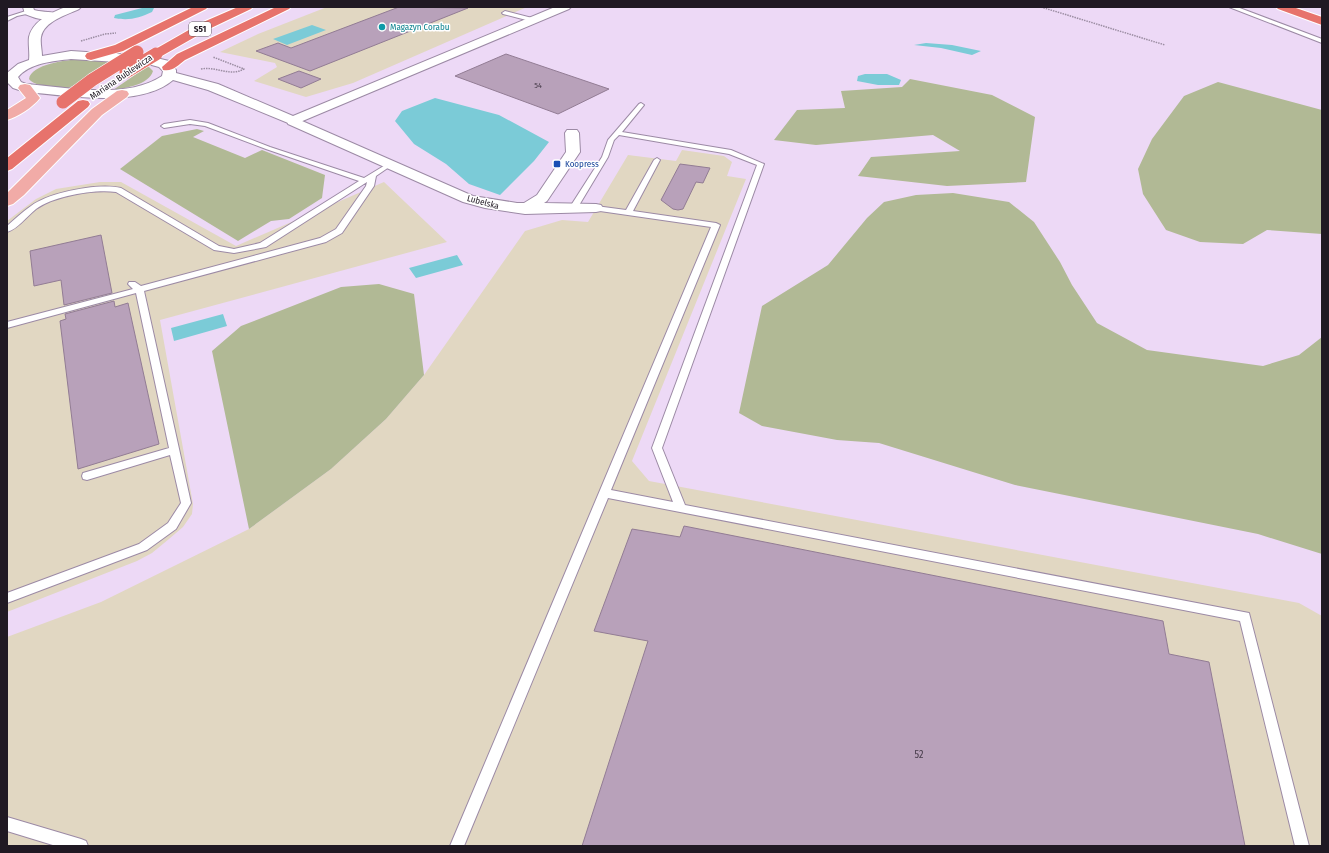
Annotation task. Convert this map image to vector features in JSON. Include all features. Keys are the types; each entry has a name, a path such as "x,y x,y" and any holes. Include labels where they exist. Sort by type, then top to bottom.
{"highway":[{"path":"91,56 119,48 202,7"},
{"name":"Mariana Bublewicza","path":"51,112 92,80 137,52 186,25 226,7"},
{"name":"Mariana Bublewicza","path":"7,166 118,77 205,26 247,7"},
{"path":"169,71 181,56 285,7"},
{"path":"1282,7 1322,22"},
{"path":"1305,7 1322,13"}],"main road":[{"path":"7,116 33,98 16,85"},
{"path":"7,201 18,192 101,108 122,94"}],"street":[{"path":"35,62 36,34 42,25 55,16 75,7"},
{"path":"150,87 178,87 222,92 242,98 293,121 565,7"},
{"path":"32,9 39,16 55,16"},
{"path":"55,16 42,31 49,44 57,52 71,55 148,60 164,64 169,71 213,87 222,92"},
{"path":"71,55 35,62 14,73 11,77 12,81 16,85 100,95 122,94 150,87 165,80 169,71"},
{"path":"7,72 22,68"},
{"name":"Lubelska","path":"293,121 468,199 487,205 525,209 574,207 596,208"},
{"path":"525,209 542,198 573,152 572,133"}],"lane":[{"path":"1232,7 1322,41"},
{"path":"7,19 32,9"},
{"path":"505,12 534,20"},
{"path":"574,207 606,157 611,140 641,105"},
{"path":"164,126 190,122 206,124 268,148 364,180"},
{"path":"618,133 731,152 761,164 657,448 681,508"},
{"path":"628,213 657,160"},
{"path":"7,230 34,207 54,197 104,188 118,190 217,248 234,251 263,246 373,174 383,162"},
{"path":"7,325 136,287 323,240 339,230 370,186 373,174"},
{"path":"457,846 716,225 596,208"},
{"path":"7,598 143,547 172,526 186,504 136,287"},
{"path":"87,476 174,450"},
{"path":"604,493 1245,617 1302,846"},
{"path":"7,824 81,846"}],"path":[{"path":"1041,7 1165,45"},
{"path":"78,42 105,34 123,34"},
{"path":"196,72 211,67 233,73 244,69 208,55"}],"shaded area":[{"path":"146,7 154,8 152,12 138,17 129,19 114,18 115,15"},
{"path":"327,7 527,7 353,83 306,97 254,81 277,67 275,63 220,52 258,34"},
{"path":"312,25 326,30 287,45 273,39"},
{"path":"926,43 952,45 981,51 972,55 941,48 914,45"},
{"path":"80,59 111,61 68,88 47,87 36,84 29,79 31,74 43,66"},
{"path":"148,66 153,71 147,80 136,85 113,90"},
{"path":"865,74 887,74 901,80 899,85 878,85 857,81 858,76"},
{"path":"910,79 992,95 1035,117 1026,182 947,186 858,176 871,157 960,151 933,135 816,145 774,140 797,110 845,108 841,91 902,87"},
{"path":"1218,82 1322,110 1322,234 1267,230 1243,244 1200,242 1166,230 1143,194 1138,169 1152,139 1184,96"},
{"path":"435,98 499,115 549,142 534,161 500,195 469,184 446,164 414,144 395,121 402,111"},
{"path":"197,129 204,131 193,137 245,158 262,150 325,175 322,198 289,219 271,221 238,241 120,169 162,136"},
{"path":"682,150 724,156 732,162 727,176 746,179 632,461 649,481 1299,603 1322,616 1322,846 7,846 7,637 101,602 249,529 331,469 386,419 424,375 525,231 562,220 588,222 628,155 676,161"},
{"path":"100,182 121,182 236,246 384,182 447,242 160,320 193,504 192,514 183,527 169,539 152,553 137,561 7,612 7,221 36,199 56,189"},
{"path":"953,193 1009,202 1034,222 1097,323 1147,350 1263,366 1299,355 1322,337 1322,554 1258,534 1015,485 879,443 837,440 762,426 739,413 762,306 828,265 867,218 884,202 916,195"},
{"path":"457,255 463,265 416,278 409,268"},
{"path":"379,284 414,294 424,375 386,419 331,469 249,529 212,351 241,326 341,287"},
{"path":"223,314 227,326 174,341 171,328"}],"building":[{"name":"Magazyn Corabu","path":"399,7 468,8 310,71 256,51 278,43 291,48"},
{"path":"506,54 609,89 558,114 455,76"},
{"path":"299,71 321,79 301,88 278,79"},
{"path":"680,164 710,168 703,183 696,182 683,209 678,210 673,209 661,200"},
{"path":"101,235 112,293 64,305 61,280 34,286 30,251"},
{"path":"114,301 115,307 128,303 159,444 78,469 60,321 66,319 65,314"},
{"path":"684,526 1163,621 1169,654 1209,662 1245,846 582,846 648,641 594,631 632,529 680,537"}],"place":[{"name":"Magazyn Corabu","path":"382,27"},
{"name":"Koopress","path":"557,164"}]}
